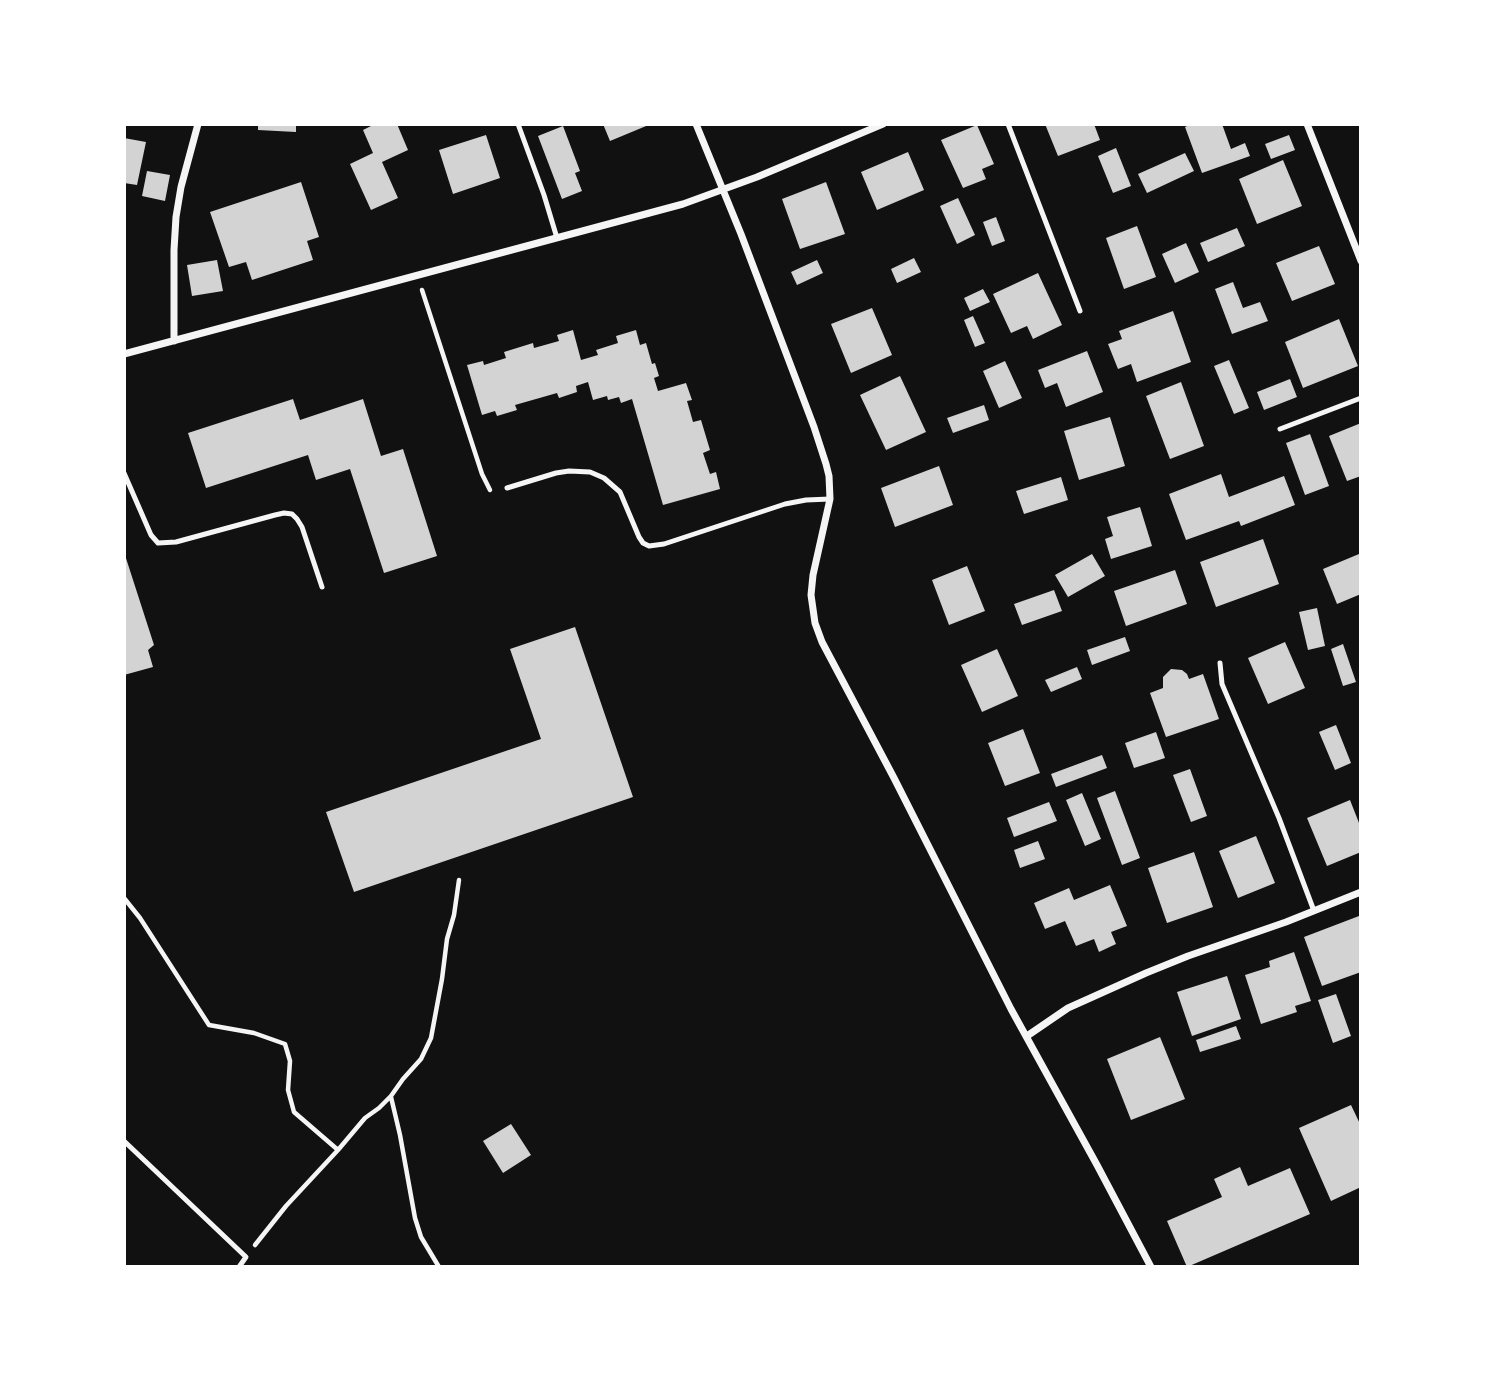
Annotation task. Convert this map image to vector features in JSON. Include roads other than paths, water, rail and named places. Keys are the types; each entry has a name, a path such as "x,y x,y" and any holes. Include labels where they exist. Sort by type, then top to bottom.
{"street":[{"path":"174,341 176,217 198,124"},
{"path":"696,124 814,426 829,477 830,499 812,586 813,610 822,642 993,974 1104,1176 1150,1267"},
{"path":"124,354 683,204 883,124"},
{"path":"1307,124 1361,261"},
{"path":"1027,1036 1068,1008 1108,989 1188,956 1361,892"}],"lane":[{"path":"518,124 557,238"},
{"path":"1009,124 1080,311"},
{"path":"1280,429 1361,398"},
{"path":"508,488 556,473 590,472 604,478 620,492 639,537 649,546 664,544 785,504 830,499"},
{"path":"124,473 151,535 158,543 176,542 275,514 292,514 302,527 322,587"},
{"path":"1220,663 1223,684 1279,818 1314,911"},
{"path":"124,1140 246,1257 239,1267"}]}
